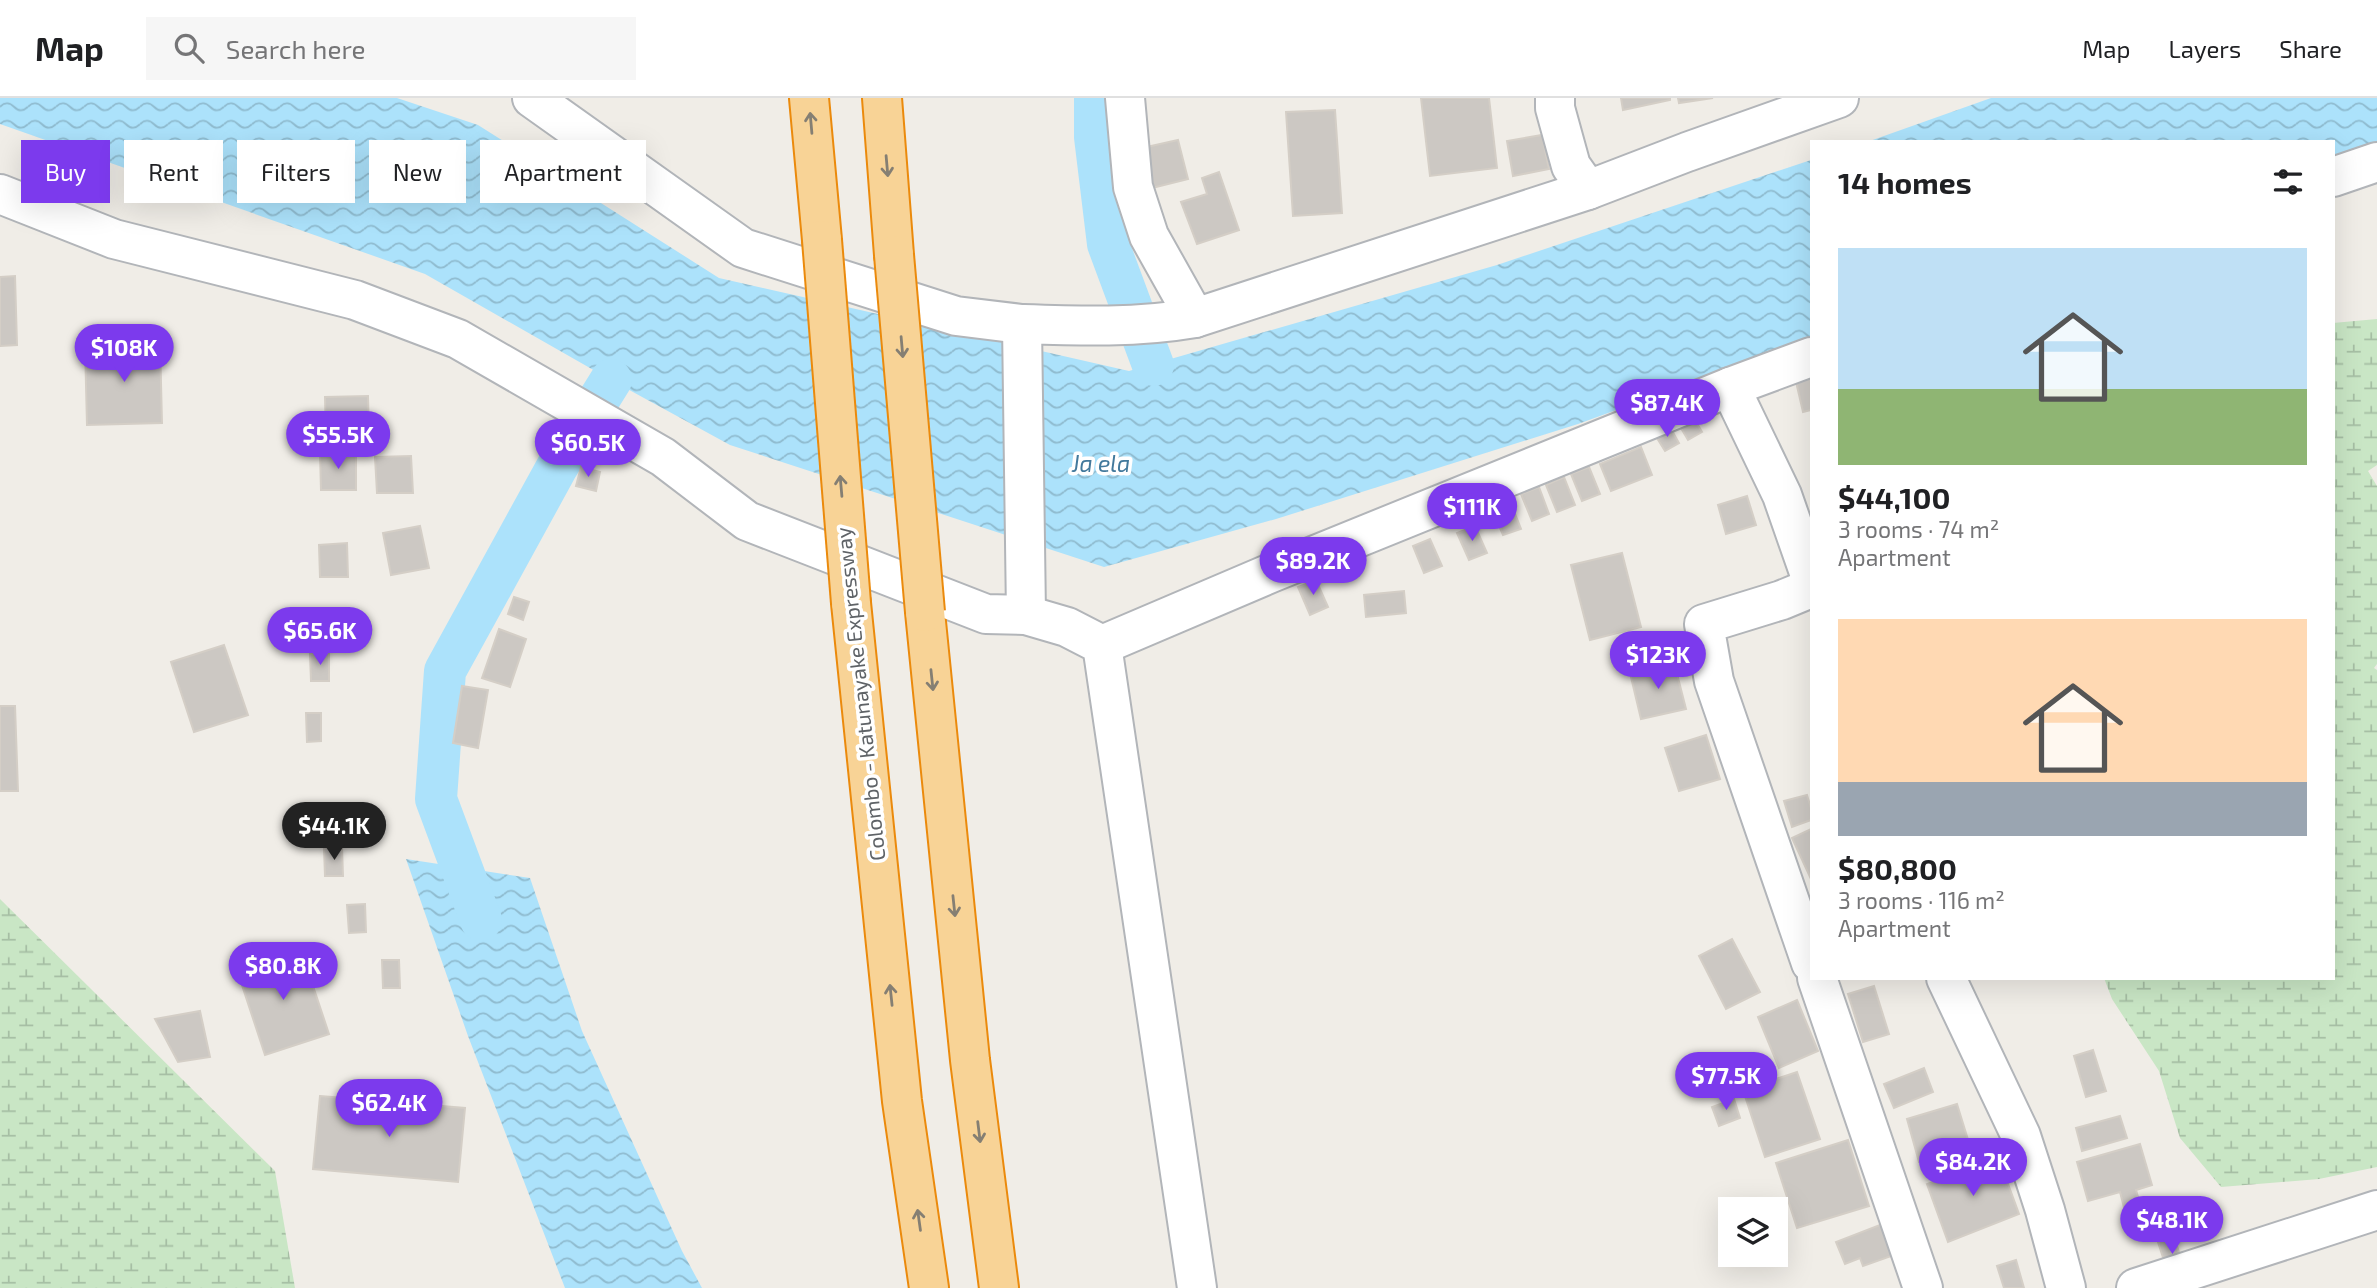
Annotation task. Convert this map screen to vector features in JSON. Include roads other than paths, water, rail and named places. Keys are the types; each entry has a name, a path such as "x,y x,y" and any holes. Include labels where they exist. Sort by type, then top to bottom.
{"highway":[{"name":"Colombo - Katunayake Expressway","path":"808,98 822,240 850,603 902,1101 929,1288"},
{"path":"882,98 925,612 970,1060 999,1288"}],"street":[{"path":"532,98 743,248 956,316 1021,324 1107,327 1180,321 1588,190 1743,134 1788,106 1839,98"},
{"path":"1125,98 1133,187 1180,321"},
{"path":"1555,98 1555,108 1571,166 1588,190"},
{"path":"2335,176 2377,162"},
{"path":"0,194 114,239 355,300 458,340 663,457 747,521 986,614 1026,615 1067,627 1102,645"},
{"path":"1021,324 1026,615"},
{"path":"1102,645 1271,573 1730,387 1810,358"},
{"path":"1730,387 1782,495 1810,575"},
{"path":"1810,588 1704,624 1714,681 1810,960"},
{"path":"1102,645 1197,1288"},
{"path":"1817,980 1923,1288"},
{"path":"1947,980 2021,1136 2066,1288"},
{"path":"2136,1288 2377,1210"}],"water":[{"name":"Ja ela","path":"0,98 397,98 478,125 502,140 480,140 480,203 601,203 719,278 1129,371 1497,265 1810,160 1810,339 1578,424 1276,519 1104,567 730,445 425,274 223,203 223,140 124,140 124,168 110,163 110,140 45,140 0,124"},
{"path":"1991,98 2377,98 2377,148 2335,159 2335,140 1873,140"},
{"path":"406,859 530,878 582,1031 682,1251 702,1288 565,1288 468,1036"}],"waterway":[{"path":"1095,98 1095,137 1108,244 1153,365"},
{"path":"481,920 436,799 445,671 557,467 611,380"}]}
